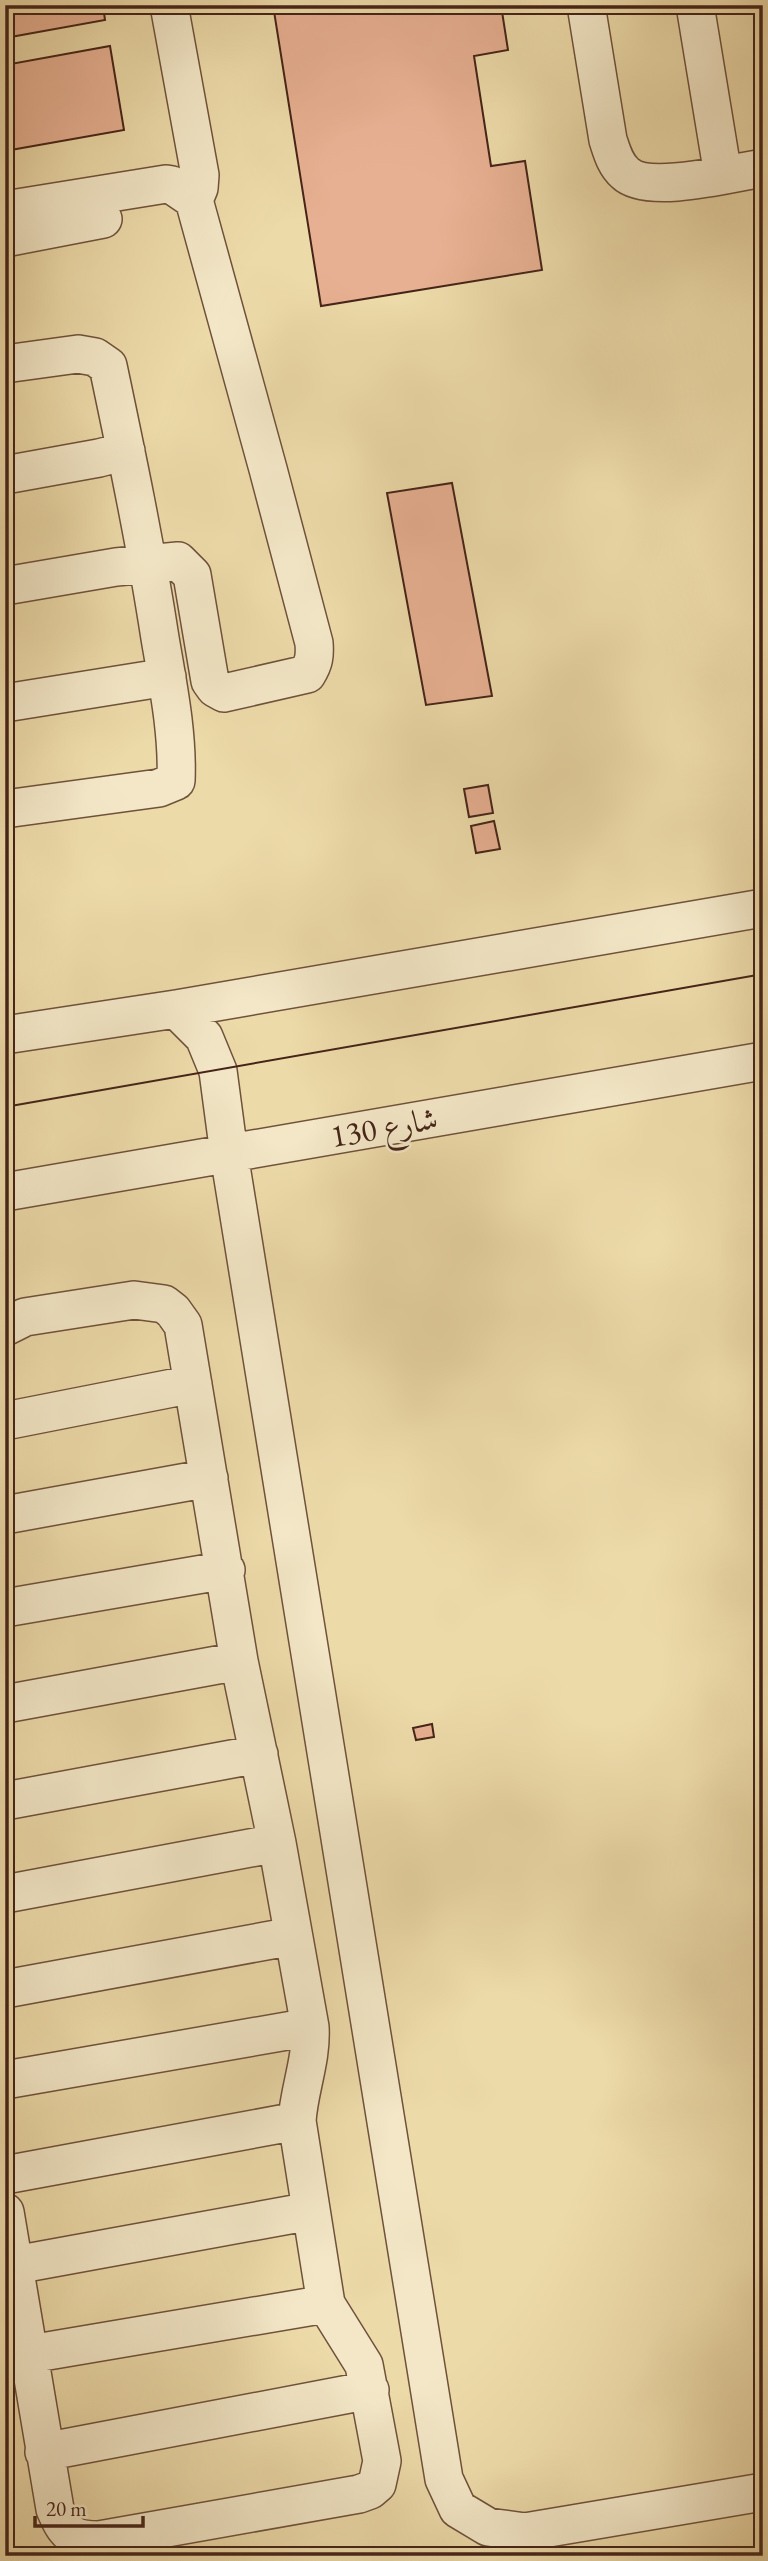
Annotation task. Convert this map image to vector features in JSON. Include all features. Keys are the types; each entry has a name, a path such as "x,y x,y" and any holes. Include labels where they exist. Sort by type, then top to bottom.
{"street":[{"path":"5,586 177,561 192,575 210,681 215,688 224,693 307,674 315,655 268,469 194,200 200,175 169,5"},
{"path":"586,5 608,140 615,161 627,175 647,182 666,184 763,168"},
{"path":"695,5 723,175"},
{"path":"5,210 166,184 172,185 194,200"},
{"path":"5,238 194,200"},
{"path":"5,365 78,354 94,357 108,366 148,564 167,677 177,762 176,781 159,788 5,809"},
{"path":"5,475 126,451"},
{"path":"5,703 167,677"},
{"path":"5,1035 176,1009 763,908"},
{"path":"176,1009 204,1037 218,1071 229,1154 444,2479 458,2509 488,2527 525,2532 763,2492"},
{"name":"شارع 130","path":"5,1192 763,1061"},
{"path":"5,1327 25,1317 134,1300 164,1304 183,1325 226,1570 239,1661 277,1843 310,2027 311,2049 302,2083 297,2121 311,2211 327,2304 364,2365 382,2461 377,2484 359,2494 99,2540 82,2540 72,2536 62,2526 55,2509 5,2212"},
{"path":"5,1421 193,1384"},
{"path":"5,1515 209,1478"},
{"path":"5,1608 226,1570"},
{"path":"5,1704 239,1661"},
{"path":"5,1801 259,1754"},
{"path":"5,1894 277,1843"},
{"path":"5,1989 293,1936"},
{"path":"5,2080 310,2027"},
{"path":"5,2175 297,2121"},
{"path":"15,2265 311,2211"},
{"path":"30,2354 327,2304"},
{"path":"44,2452 370,2390"}],"building":[{"path":"5,5 103,5 105,20 5,38"},
{"path":"273,5 501,5 508,50 474,56 491,166 525,161 542,270 321,306"},
{"path":"110,46 124,130 5,151 5,65"},
{"path":"452,483 492,696 426,705 387,493"},
{"path":"488,785 493,813 469,817 464,789"},
{"path":"494,821 500,849 476,853 471,826"},
{"path":"432,1724 434,1737 416,1740 413,1728"}],"tram line":[{"path":"5,1107 763,974"}]}
